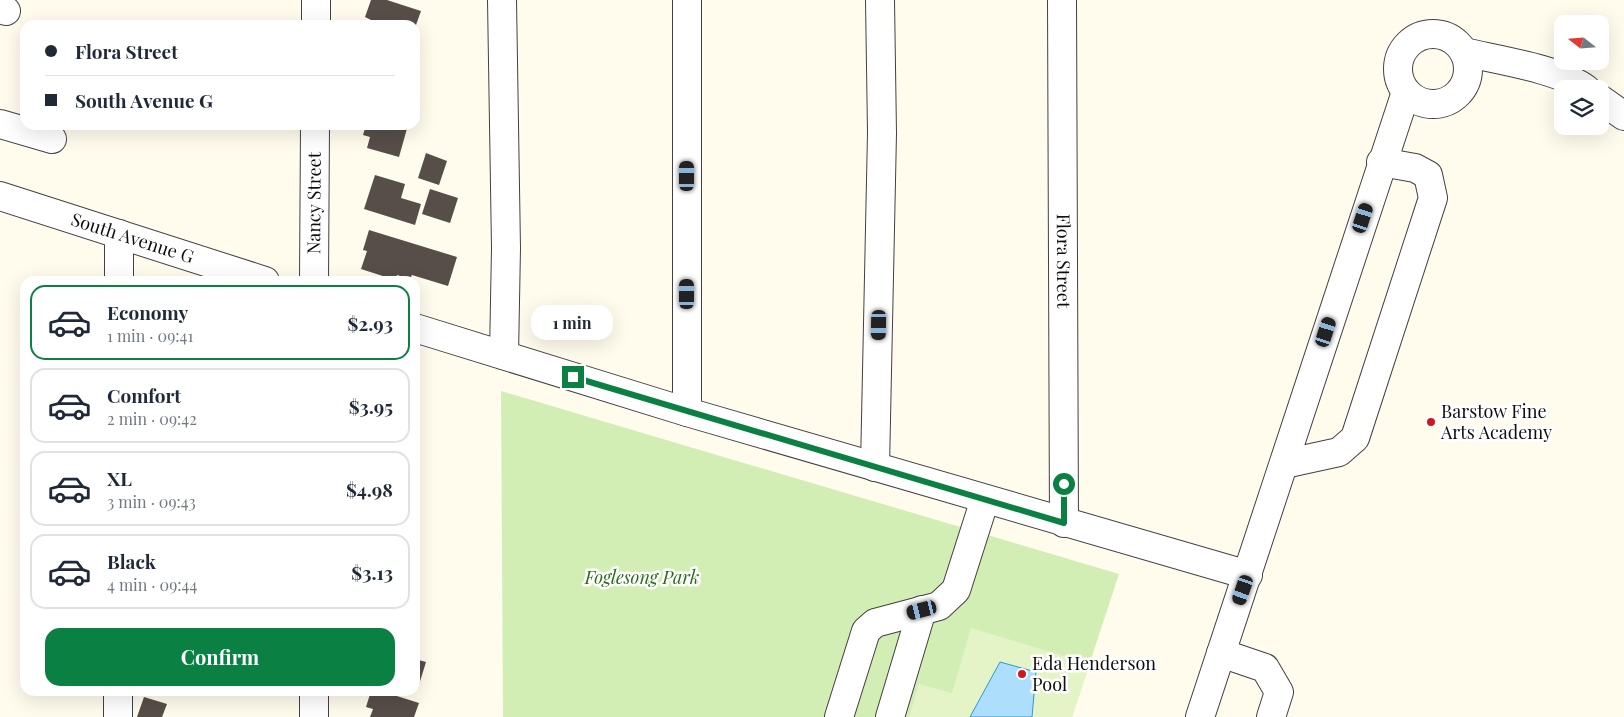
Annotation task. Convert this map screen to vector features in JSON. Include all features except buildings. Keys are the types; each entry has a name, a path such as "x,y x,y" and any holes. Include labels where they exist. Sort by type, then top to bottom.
{"street":[{"path":"316,0 316,20"},
{"path":"502,0 506,248 504,355"},
{"path":"687,0 687,412"},
{"path":"875,467 882,133 880,0"},
{"name":"Flora Street","path":"1062,0 1064,523"},
{"path":"1424,34 1442,35 1457,43 1464,52 1468,63 1468,75 1457,95 1448,102 1425,104 1414,100 1406,92 1400,81 1398,70 1400,58 1405,48 1413,40 1424,34"},
{"path":"1464,52 1528,67 1570,80"},
{"path":"1200,717 1248,575 1381,162 1406,92"},
{"path":"1609,105 1624,116"},
{"path":"0,124 20,130"},
{"path":"21,130 52,139"},
{"name":"Nancy Street","path":"314,276 315,130"},
{"path":"1284,464 1339,452 1355,438 1364,410 1432,198 1428,175 1415,168 1381,162"},
{"name":"South Avenue G","path":"0,196 249,276"},
{"path":"119,234 119,276"},
{"path":"420,330 687,412 1248,575"},
{"path":"839,717 866,631 875,623 939,606 956,590 985,500"},
{"path":"890,717 922,610"},
{"path":"1221,653 1265,668 1279,692 1271,717"},
{"path":"118,696 118,717"},
{"path":"314,696 314,717"}],"green space":[{"name":"Foglesong Park","path":"501,391 1119,574 1072,717 503,717"},
{"name":"Eda Henderson Pool","path":"971,628 1090,664 1072,717 909,717 919,684 952,693"}],"water":[{"path":"1000,662 1036,672 1032,717 970,717"}],"place":[{"name":"Barstow Fine Arts Academy","path":"1431,422"},
{"name":"Eda Henderson Pool","path":"1022,674"}],"route":[{"path":"573,377 1064,523 1064,484"}]}
